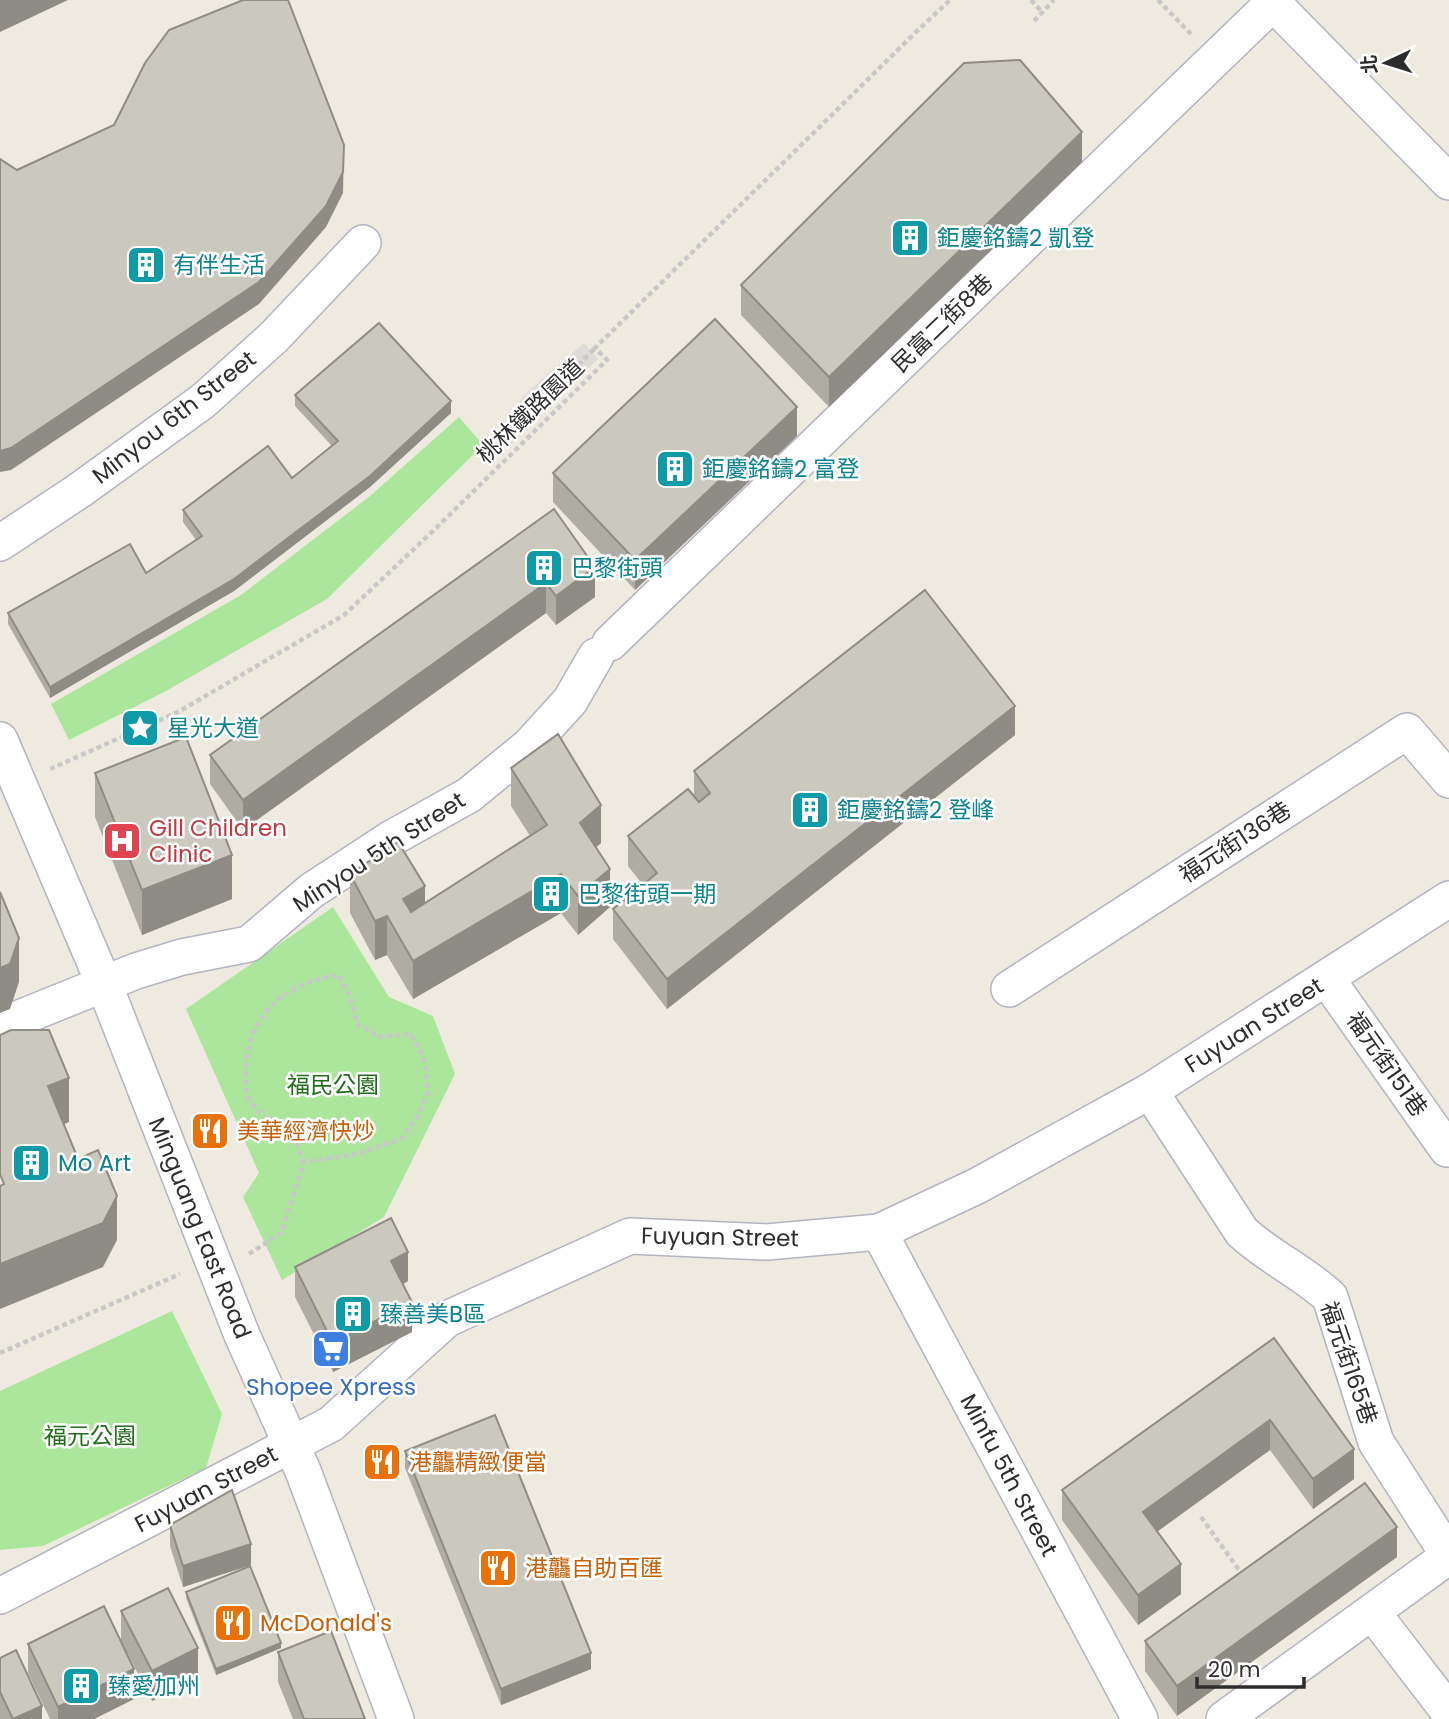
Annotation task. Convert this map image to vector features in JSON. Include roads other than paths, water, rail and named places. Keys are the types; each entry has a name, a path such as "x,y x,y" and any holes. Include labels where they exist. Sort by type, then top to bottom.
{"street":[{"name":"民富二街8巷","path":"603,649 1273,3 1449,182"},
{"name":"Minyou 6th Street","path":"0,542 80,490 203,401 275,337 363,243"},
{"name":"Minyou 5th Street","path":"0,1026 136,971 182,957 249,944 311,891 392,838 469,795 529,746 570,701 603,649"},
{"name":"福元街136巷","path":"1009,989 1408,731 1449,780"},
{"name":"Minguang East Road","path":"0,740 104,984 242,1335 291,1444 396,1719"},
{"name":"Fuyuan Street","path":"0,1596 331,1424 447,1319 630,1236 766,1242 879,1232 976,1186 1150,1091 1449,899"},
{"name":"福元街151巷","path":"1326,979 1447,1149"},
{"name":"福元街165巷","path":"1150,1091 1242,1232 1330,1297 1376,1442 1449,1556"},
{"name":"Minfu 5th Street","path":"879,1232 1140,1719"},
{"path":"1224,1719 1449,1556"},
{"path":"1372,1612 1449,1712"}],"place":[{"name":"鉅慶銘鑄2 凱登","path":"910,238"},
{"name":"有伴生活","path":"146,265"},
{"name":"鉅慶銘鑄2 富登","path":"675,469"},
{"name":"巴黎街頭","path":"544,568"},
{"name":"星光大道","path":"140,728"},
{"name":"鉅慶銘鑄2 登峰","path":"810,810"},
{"name":"Gill Children Clinic","path":"122,841"},
{"name":"巴黎街頭一期","path":"551,894"},
{"name":"美華經濟快炒","path":"210,1131"},
{"name":"Mo Art","path":"31,1163"},
{"name":"臻善美B區","path":"353,1314"},
{"name":"Shopee Xpress","path":"331,1349"},
{"name":"港龘精緻便當","path":"382,1462"},
{"name":"港龘自助百匯","path":"498,1568"},
{"name":"McDonald's","path":"233,1623"},
{"name":"臻愛加州","path":"81,1686"}],"park label":[{"name":"福民公園","path":"333,1085"},
{"name":"福元公園","path":"90,1436"}]}
